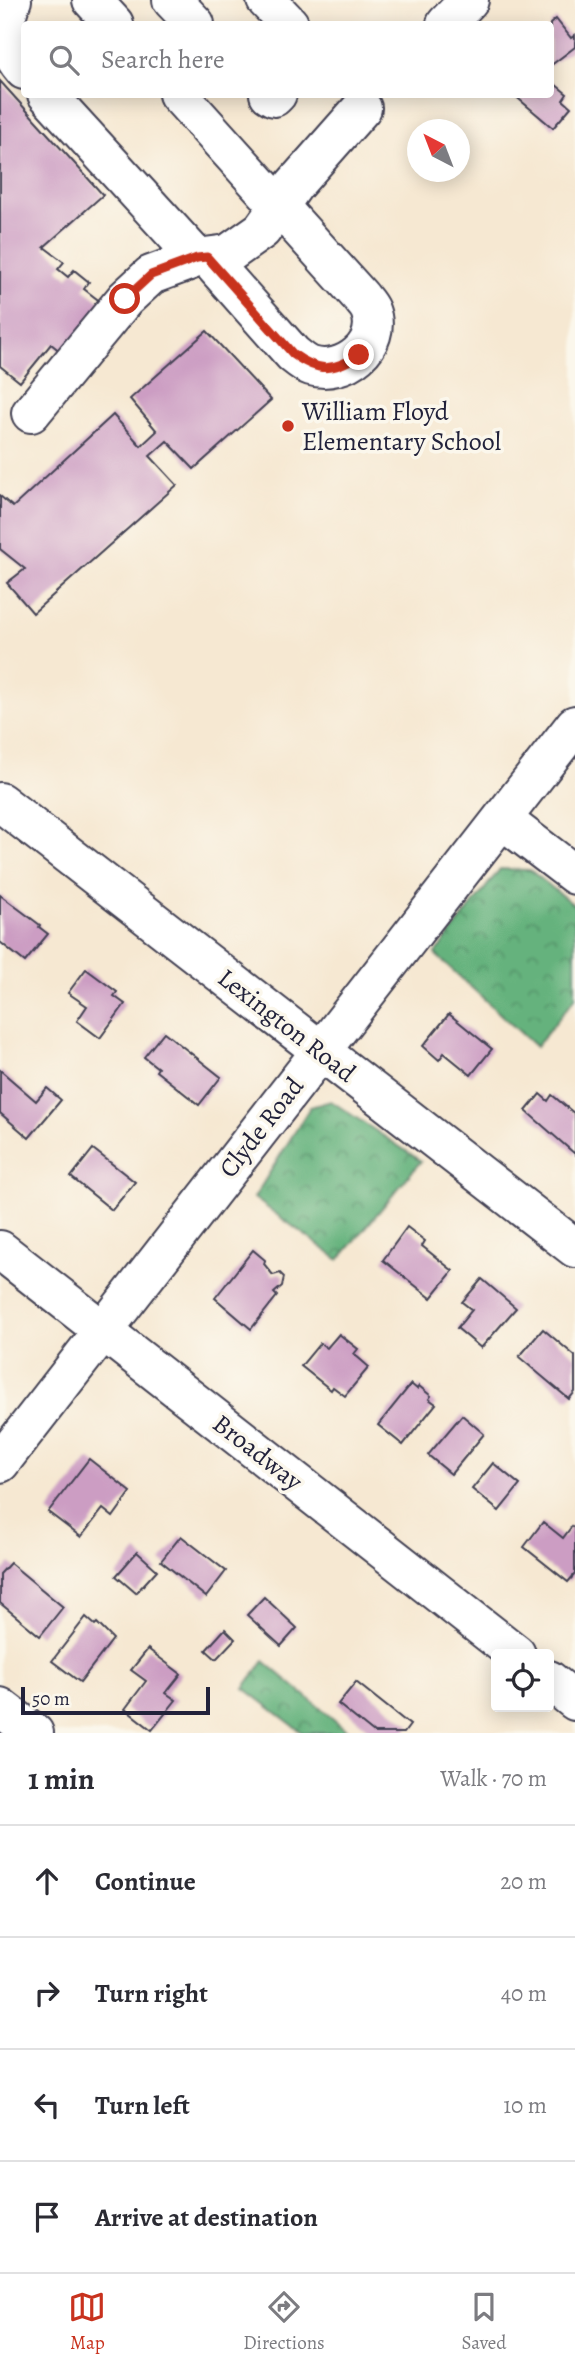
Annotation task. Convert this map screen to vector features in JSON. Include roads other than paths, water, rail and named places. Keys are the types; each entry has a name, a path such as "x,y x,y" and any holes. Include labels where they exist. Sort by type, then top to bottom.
{"street":[{"path":"12,0 3,23 5,42 21,65"},
{"path":"92,0 111,21"},
{"path":"172,0 192,21"},
{"path":"266,0 286,21"},
{"path":"449,21 469,0"},
{"path":"51,98 293,354 309,366 342,366 359,355 370,338 370,310 182,98"},
{"path":"31,413 134,291 151,275 202,257 228,254 262,230 294,185 363,99"},
{"name":"Clyde Road","path":"0,1464 575,725"},
{"name":"Lexington Road","path":"0,802 575,1248"},
{"path":"503,820 575,875"},
{"name":"Broadway","path":"0,1250 510,1649"},
{"path":"554,1684 575,1701"},
{"path":"0,1707 34,1733"}],"place":[{"name":"William Floyd Elementary School","path":"288,426"}]}
